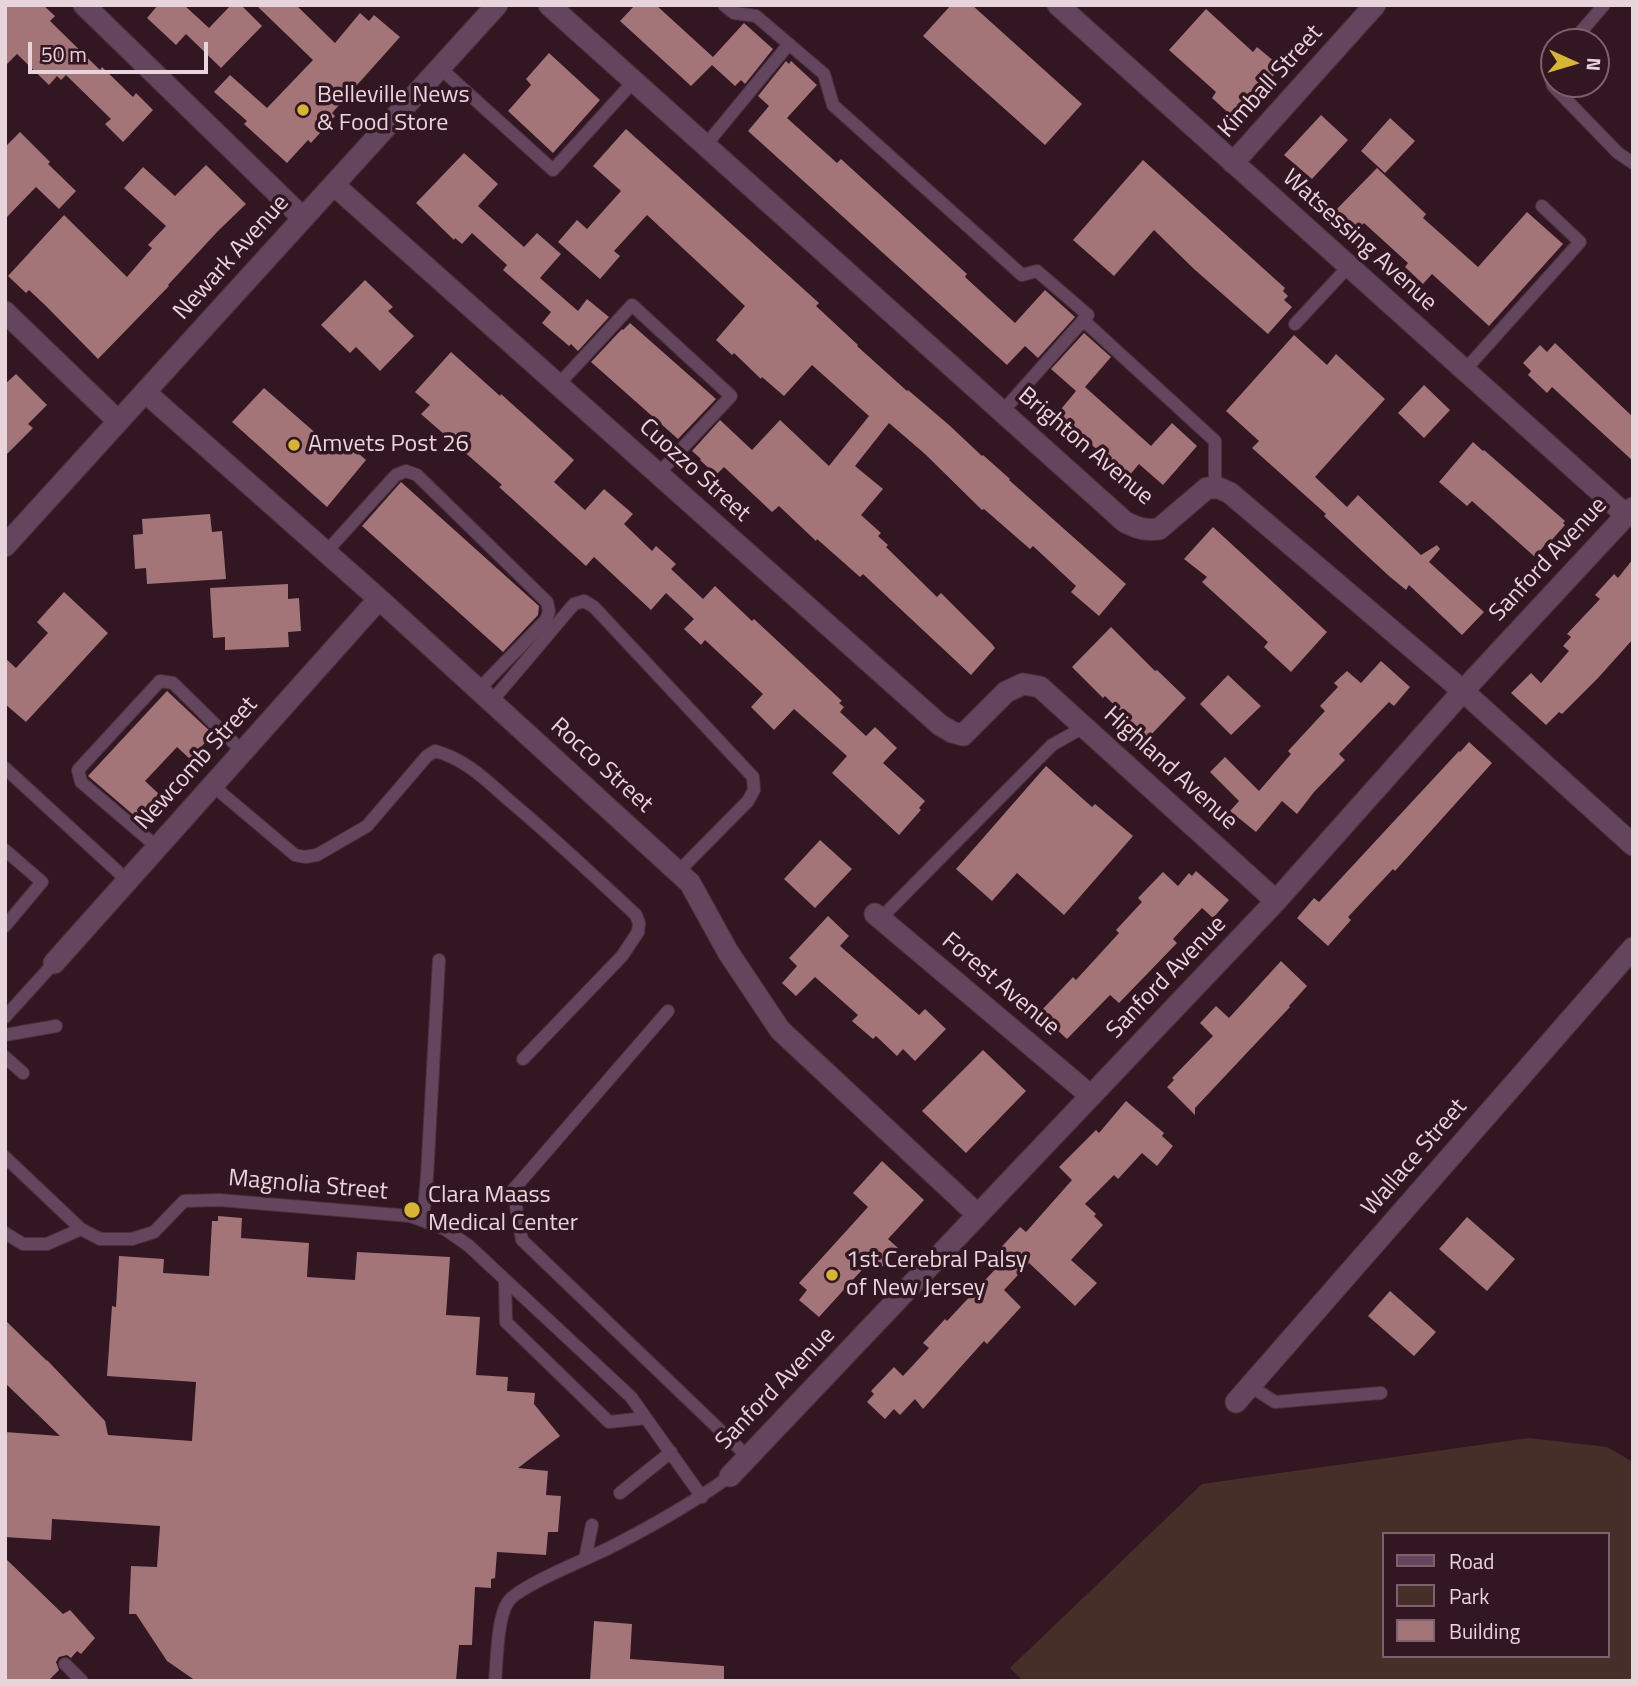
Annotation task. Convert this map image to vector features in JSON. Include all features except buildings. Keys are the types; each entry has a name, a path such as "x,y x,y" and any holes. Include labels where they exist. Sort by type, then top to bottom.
{"street":[{"path":"84,5 303,218"},
{"name":"Newark Avenue","path":"5,546 497,5"},
{"name":"Brighton Avenue","path":"549,5 1125,522 1140,529 1159,529 1207,488 1215,488"},
{"name":"Watsessing Avenue","path":"1058,5 1464,371 1629,512"},
{"name":"Kimball Street","path":"1233,163 1375,5"},
{"name":"Cuozzo Street","path":"334,185 940,726 963,735 1006,692 1023,684"},
{"path":"5,312 118,421"},
{"name":"Rocco Street","path":"145,392 379,599 690,883 727,952 780,1030 978,1215"},
{"path":"1215,488 1230,493 1463,691 1633,845"},
{"name":"Sanford Avenue","path":"730,1476 1276,901 1463,691 1629,512"},
{"name":"Newcomb Street","path":"54,963 379,599"},
{"name":"Highland Avenue","path":"1023,684 1040,687 1276,901"},
{"name":"Forest Avenue","path":"877,916 1091,1096"},
{"name":"Wallace Street","path":"1243,1394 1633,948"}],"lane":[{"path":"724,5 734,13 756,16 789,44 824,75 833,105 1022,275 1037,271 1088,315 1002,412"},
{"path":"1584,28 1604,5"},
{"path":"705,146 789,44"},
{"path":"440,68 552,170 634,81"},
{"path":"1565,98 1618,153 1633,163"},
{"path":"1464,371 1580,242 1542,206"},
{"path":"1295,324 1348,267"},
{"path":"558,385 632,305 731,396 658,474"},
{"path":"1083,320 1215,441 1215,488"},
{"path":"326,552 396,475 406,471 417,475 547,602 549,611 546,620 485,696"},
{"path":"485,696 574,604 584,601 594,607 754,777 754,790 748,801 678,872"},
{"path":"157,847 81,782 78,770 160,681 173,684 243,752"},
{"path":"877,916 1052,745 1084,727"},
{"path":"213,786 295,855 305,857 317,855 368,826 427,756 435,751 469,766 549,834 636,915 638,932 622,956 523,1059"},
{"path":"5,768 128,881"},
{"path":"5,850 42,883 5,926"},
{"path":"423,1220 439,960"},
{"path":"5,1017 54,963"},
{"path":"668,1011 513,1190 522,1240 748,1457"},
{"path":"5,1035 56,1026"},
{"path":"5,1057 23,1073"},
{"name":"Magnolia Street","path":"5,1157 81,1229 100,1239 132,1238 154,1232 184,1200 219,1200 410,1216 445,1229 469,1246 631,1397 702,1497"},
{"path":"5,1233 23,1244 47,1244 81,1229"},
{"path":"505,1280 506,1322 609,1422 646,1418"},
{"path":"1243,1394 1275,1402 1381,1393"},
{"path":"620,1493 671,1452"},
{"path":"495,1681 501,1621 508,1601 525,1588 611,1547 702,1497 730,1476"},
{"path":"585,1559 592,1525"},
{"path":"65,1664 82,1681"}],"green space":[{"path":"1529,1438 1607,1447 1633,1462 1633,1681 1023,1681 1010,1668 1202,1484"}],"place":[{"name":"Belleville News & Food Store","path":"303,110"},
{"name":"Amvets Post 26","path":"294,445"},
{"name":"Clara Maass Medical Center","path":"412,1210"},
{"name":"1st Cerebral Palsy of New Jersey","path":"832,1275"}]}
